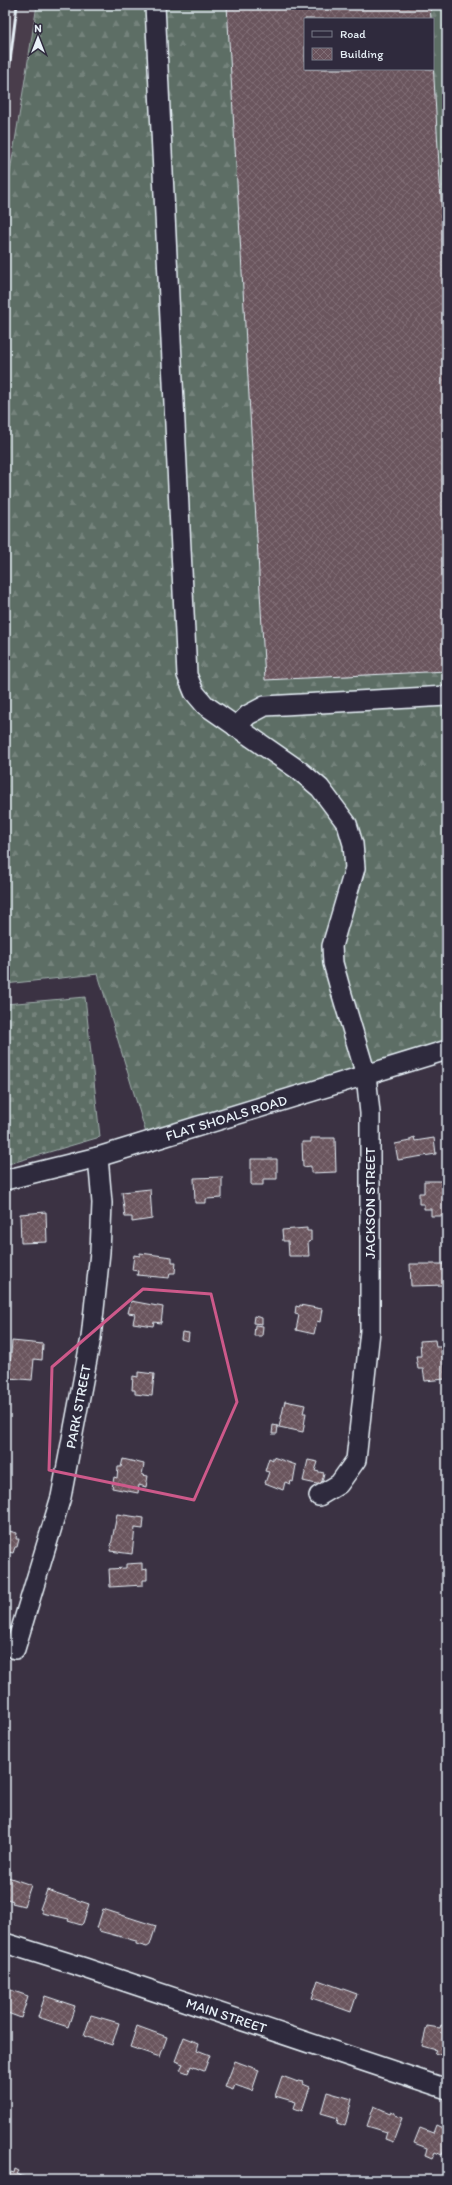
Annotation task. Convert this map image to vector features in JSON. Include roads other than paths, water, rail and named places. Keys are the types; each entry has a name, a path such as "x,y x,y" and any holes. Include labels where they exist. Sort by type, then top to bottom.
{"street":[{"name":"JACKSON STREET","path":"155,5 187,675 194,692 205,705 300,771 320,788 347,824 353,844 355,868 348,896 335,931 332,946 333,962 366,1075 370,1113 370,1332 356,1460 339,1484 319,1496"},
{"path":"236,727 248,714 265,706 447,696"},
{"name":"FLAT SHOALS ROAD","path":"5,1180 98,1157 447,1050"},
{"name":"PARK STREET","path":"15,1649 61,1497 91,1338 100,1252 102,1203 98,1157"},
{"name":"MAIN STREET","path":"5,1943 85,1968 447,2089"}],"railway":[{"path":"5,102 17,5"}]}
